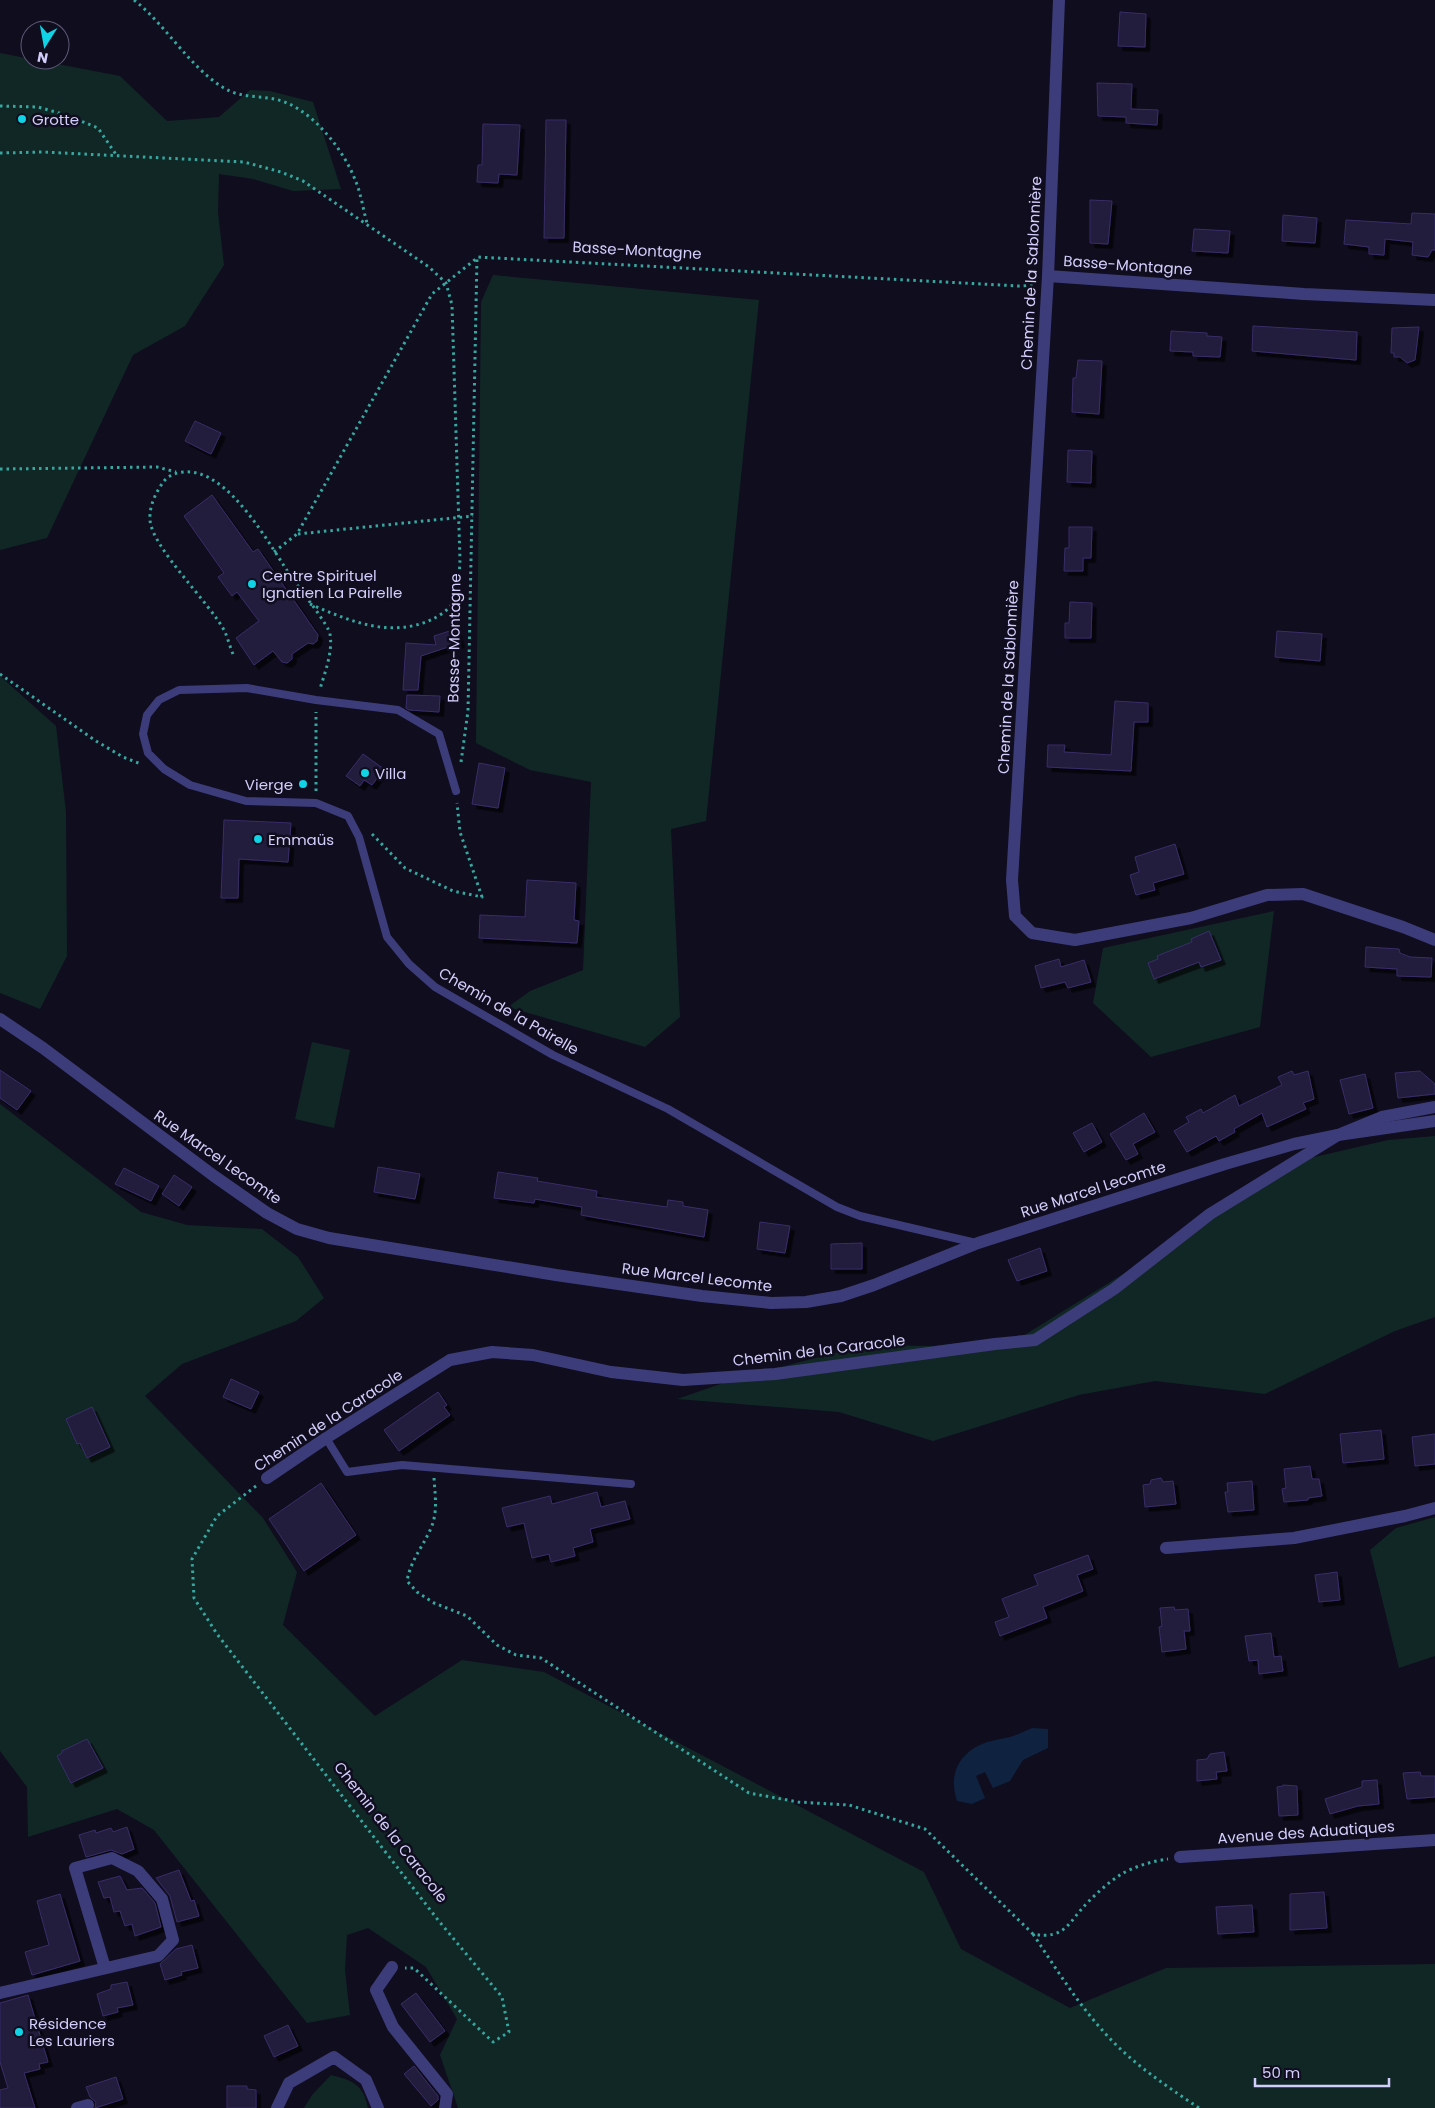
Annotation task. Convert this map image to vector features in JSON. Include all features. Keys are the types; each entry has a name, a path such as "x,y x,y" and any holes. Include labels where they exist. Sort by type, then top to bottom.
{"street":[{"name":"Chemin de la Sablonnière","path":"1059,0 1048,276 1012,880 1015,916 1032,933 1076,940 1190,918 1268,894 1303,894 1403,927 1435,940"},
{"name":"Basse-Montagne","path":"1048,276 1304,294 1435,300"},
{"name":"Rue Marcel Lecomte","path":"0,1019 44,1048 214,1176 267,1213 298,1229 329,1238 556,1275 702,1296 771,1303 806,1302 841,1296 908,1273 978,1243 1225,1164 1294,1144 1338,1135 1435,1121"},
{"path":"1338,1135 1382,1117 1435,1107"},
{"name":"Chemin de la Caracole","path":"267,1478 326,1438 450,1360 492,1352 533,1355 611,1372 683,1380 775,1374 1035,1340 1114,1289 1210,1214 1338,1135"},
{"path":"1166,1548 1294,1538 1435,1508"},
{"name":"Avenue des Aduatiques","path":"1180,1857 1435,1840"},
{"path":"0,1993 158,1956 173,1940 162,1899 138,1871 112,1858 75,1868 105,1968"},
{"path":"392,1967 376,1990 393,2027 447,2094 445,2108"},
{"path":"277,2108 289,2083 334,2057 366,2080 378,2108"}],"lane":[{"path":"348,816 316,803 246,801 190,785 164,769 148,753 143,734 147,715 159,700 178,690 247,688 316,700 398,710 439,734 456,791"},
{"name":"Chemin de la Pairelle","path":"348,816 359,837 387,937 409,964 435,987 553,1055 668,1109 836,1208 860,1216 978,1243"},
{"path":"326,1438 347,1472 402,1465 631,1484"}],"path":[{"path":"134,0 165,29 200,68 222,87 235,94 286,102 308,116 332,140 356,182 367,223"},
{"path":"0,106 38,107 98,128 117,156"},
{"path":"0,153 43,152 244,162 281,172 303,181 367,223 429,267 446,283 452,305 458,517 458,585 454,602 442,615 417,625 402,628 385,628 361,624 310,604"},
{"path":"274,552 297,534 432,294 477,258"},
{"name":"Basse-Montagne","path":"460,765 468,711 477,258 1019,286 1035,285 1048,276"},
{"path":"0,468 157,467 177,472 191,471 206,474 221,484 241,503 330,633 328,662 316,700 316,803"},
{"path":"177,472 166,478 160,486 154,498 150,521 159,542 225,632 233,654"},
{"path":"297,534 473,516"},
{"path":"0,674 123,757 134,762 164,769"},
{"path":"348,816 374,836 405,868 453,892 482,897 460,832 456,791"},
{"path":"433,1468 436,1504 432,1527 410,1566 407,1580 417,1592 434,1603 467,1616 497,1645 516,1655 541,1658 749,1793 798,1802 848,1805 925,1829 1033,1934 1073,1994 1104,2033 1146,2071 1199,2108"},
{"name":"Chemin de la Caracole","path":"267,1478 218,1516 192,1559 194,1598 217,1634 402,1874 502,1997 509,2032 493,2042 414,1968 392,1967"},
{"path":"1033,1934 1046,1936 1056,1934 1069,1926 1087,1902 1121,1874 1154,1861 1180,1857"}],"green space":[{"path":"0,53 20,57 20,70 70,70 70,66 120,76 167,121 219,117 250,90 270,91 313,102 341,189 293,191 253,179 219,174 218,212 224,265 185,326 133,355 47,538 0,550"},
{"path":"493,275 759,300 706,821 671,829 680,1017 645,1047 508,1007 530,991 583,970 591,782 530,770 476,743 481,302"},
{"path":"0,676 56,726 66,812 67,956 40,1009 0,993"},
{"path":"1274,911 1260,1027 1151,1057 1093,1003 1103,948"},
{"path":"312,1042 350,1050 334,1128 295,1119"},
{"path":"0,1104 141,1212 187,1225 262,1229 298,1257 324,1298 296,1321 182,1364 145,1396 263,1518 297,1572 283,1625 375,1716 462,1660 544,1672 924,1872 961,1949 1070,2008 1166,1968 1435,1964 1435,2108 458,2108 440,2055 457,2019 426,1967 368,1928 347,1935 345,1970 350,2015 307,2023 154,1830 117,1809 28,1837 27,1787 0,1751"},
{"path":"1435,1136 1435,1317 1395,1331 1265,1394 1155,1381 1079,1395 933,1441 839,1412 677,1399 738,1378 866,1345 932,1346 1023,1336 1310,1158 1388,1140"},
{"path":"1435,1517 1435,1656 1399,1668 1370,1550 1396,1528"},
{"path":"331,2075 356,2085 363,2094 368,2108 304,2108 312,2095"}],"water":[{"path":"1032,1728 1048,1729 1048,1748 1023,1760 1010,1781 993,1788 985,1772 976,1776 985,1798 972,1804 957,1801 954,1782 955,1773 958,1765 969,1752 987,1742 1010,1737"}],"building":[{"path":"1120,12 1146,14 1145,47 1118,46"},
{"path":"1097,83 1132,84 1131,109 1158,110 1157,125 1126,123 1126,117 1098,116"},
{"path":"546,120 566,120 564,238 544,238"},
{"path":"483,124 520,125 517,175 499,174 498,183 477,182 478,165 482,165"},
{"path":"1090,200 1112,201 1108,244 1090,243"},
{"path":"1412,213 1435,214 1435,250 1432,250 1428,257 1412,255 1413,242 1385,239 1384,255 1369,254 1369,247 1344,244 1346,220 1411,224"},
{"path":"1283,215 1317,218 1315,243 1282,241"},
{"path":"1194,229 1230,231 1228,253 1192,251"},
{"path":"1253,326 1357,332 1356,360 1252,351"},
{"path":"1419,327 1415,360 1407,363 1400,357 1394,357 1394,353 1391,353 1392,328"},
{"path":"1171,331 1207,333 1207,336 1222,337 1220,357 1193,356 1193,352 1170,351"},
{"path":"1078,360 1102,361 1099,414 1072,412 1073,378 1076,378"},
{"path":"195,421 221,433 211,454 185,441"},
{"path":"1068,450 1092,451 1091,483 1067,482"},
{"name":"Centre Spirituel Ignatien La Pairelle","path":"212,495 253,552 258,549 318,635 317,641 313,644 308,643 292,654 292,659 287,663 282,662 273,651 254,665 236,638 259,621 237,592 232,596 218,577 224,573 184,516"},
{"path":"1069,527 1092,527 1091,558 1083,558 1083,571 1064,571 1065,548 1069,548"},
{"path":"1070,602 1092,603 1091,638 1065,638 1065,623 1069,623"},
{"path":"456,629 460,643 421,656 418,690 403,690 406,643 436,645 434,636"},
{"path":"1277,631 1322,634 1320,661 1275,657"},
{"path":"407,695 440,696 439,712 409,710 406,708"},
{"path":"1115,701 1148,703 1148,722 1134,722 1131,771 1047,767 1048,745 1065,745 1064,752 1111,755"},
{"name":"Villa","path":"363,754 384,769 372,785 364,780 360,786 346,776"},
{"path":"479,763 505,768 498,808 472,804"},
{"name":"Emmaüs","path":"224,820 291,823 288,862 239,859 238,898 221,898"},
{"path":"1175,844 1184,874 1153,883 1155,890 1136,895 1130,875 1139,872 1135,857"},
{"path":"527,880 576,883 574,920 579,921 577,943 479,938 480,915 525,917"},
{"path":"1209,931 1221,960 1201,967 1199,962 1154,979 1148,963 1158,959 1157,956 1192,942 1191,939"},
{"path":"1366,947 1399,949 1400,953 1410,957 1432,958 1431,977 1397,976 1397,969 1365,967"},
{"path":"1059,959 1061,967 1084,960 1091,982 1068,988 1065,982 1041,988 1035,966"},
{"path":"0,1070 31,1091 17,1110 0,1098"},
{"path":"1292,1071 1294,1075 1308,1071 1314,1099 1303,1103 1306,1109 1267,1127 1262,1113 1234,1129 1235,1132 1219,1141 1216,1136 1187,1152 1174,1131 1189,1122 1186,1117 1201,1109 1203,1113 1235,1095 1239,1106 1282,1085 1278,1077"},
{"path":"1420,1071 1435,1084 1435,1094 1398,1098 1395,1073"},
{"path":"1365,1074 1373,1108 1349,1114 1340,1080"},
{"path":"1144,1113 1155,1132 1133,1144 1138,1154 1126,1160 1110,1134"},
{"path":"1092,1123 1102,1142 1084,1152 1073,1133"},
{"path":"378,1167 420,1174 415,1199 374,1192"},
{"path":"124,1168 159,1186 151,1201 115,1184"},
{"path":"498,1172 538,1178 537,1181 597,1191 596,1197 667,1207 668,1200 683,1202 683,1206 708,1210 704,1237 581,1215 582,1207 535,1199 534,1203 494,1198"},
{"path":"174,1175 192,1187 179,1206 162,1194"},
{"path":"760,1222 790,1226 785,1253 757,1249"},
{"path":"862,1243 862,1269 831,1269 831,1244"},
{"path":"1040,1248 1047,1271 1017,1281 1008,1260"},
{"path":"231,1379 259,1392 251,1409 223,1397"},
{"path":"438,1392 447,1405 444,1407 450,1415 399,1451 384,1430"},
{"path":"92,1407 110,1447 87,1458 80,1443 77,1444 66,1419"},
{"path":"1381,1430 1384,1459 1343,1463 1340,1434"},
{"path":"1435,1434 1435,1464 1415,1466 1412,1437"},
{"path":"1310,1466 1312,1479 1319,1479 1322,1496 1308,1498 1308,1500 1284,1502 1282,1489 1286,1488 1284,1469"},
{"path":"1161,1478 1163,1482 1173,1481 1176,1504 1145,1507 1143,1485 1150,1484 1151,1480"},
{"path":"1252,1481 1254,1510 1228,1512 1225,1492 1228,1492 1227,1483"},
{"path":"321,1483 356,1535 304,1571 269,1519"},
{"path":"597,1492 601,1507 625,1501 630,1519 590,1529 593,1542 573,1548 575,1556 551,1562 549,1554 532,1558 524,1523 507,1527 502,1508 550,1496 552,1504"},
{"path":"1088,1555 1093,1569 1077,1575 1083,1591 1043,1607 1047,1618 1000,1636 995,1622 1009,1617 1002,1599 1038,1585 1034,1575"},
{"path":"1337,1572 1340,1600 1319,1602 1315,1575"},
{"path":"1174,1607 1175,1610 1188,1609 1190,1631 1184,1631 1186,1649 1162,1652 1159,1627 1162,1626 1160,1608"},
{"path":"1271,1633 1274,1657 1281,1656 1283,1671 1259,1674 1258,1660 1249,1661 1245,1636"},
{"path":"87,1739 103,1768 71,1783 57,1756 62,1751"},
{"path":"1224,1752 1227,1771 1216,1772 1217,1779 1197,1781 1197,1760 1207,1759 1210,1754"},
{"path":"1420,1772 1421,1776 1435,1776 1435,1797 1407,1799 1403,1773"},
{"path":"1377,1780 1379,1804 1358,1806 1330,1814 1325,1799 1362,1787 1362,1781"},
{"path":"1283,1785 1297,1786 1298,1815 1279,1816 1277,1787"},
{"path":"127,1827 134,1849 122,1854 111,1850 86,1857 79,1835 95,1830 96,1833 111,1828 113,1832"},
{"path":"179,1870 191,1901 194,1900 199,1916 177,1922 170,1896 156,1878"},
{"path":"120,1876 127,1890 142,1888 155,1903 161,1927 135,1936 132,1924 125,1926 120,1911 114,1912 110,1897 104,1898 98,1882"},
{"path":"1324,1892 1327,1928 1290,1930 1290,1894"},
{"path":"60,1894 80,1961 32,1975 25,1952 49,1945 37,1901"},
{"path":"1252,1905 1254,1932 1218,1934 1216,1907"},
{"path":"192,1945 198,1968 181,1972 182,1975 165,1980 160,1964 176,1949"},
{"path":"127,1982 133,2005 117,2008 118,2012 103,2016 97,1994 111,1989 111,1985"},
{"path":"416,1993 445,2031 430,2042 401,2004"},
{"name":"Résidence Les Lauriers","path":"28,1995 48,2062 39,2064 40,2069 24,2073 35,2108 0,2108 0,2090 8,2088 0,2062 0,2003"},
{"path":"288,2025 298,2046 274,2057 264,2036"},
{"path":"414,2066 438,2096 438,2100 431,2106 404,2074"},
{"path":"116,2077 123,2099 95,2108 96,2102 90,2097 86,2087"},
{"path":"227,2086 247,2086 247,2089 256,2090 256,2108 227,2108"}],"place":[{"name":"Grotte","path":"22,119"},
{"name":"Centre Spirituel Ignatien La Pairelle","path":"252,584"},
{"name":"Villa","path":"365,773"},
{"name":"Vierge","path":"303,784"},
{"name":"Emmaüs","path":"258,839"},
{"name":"Résidence Les Lauriers","path":"19,2032"}]}
